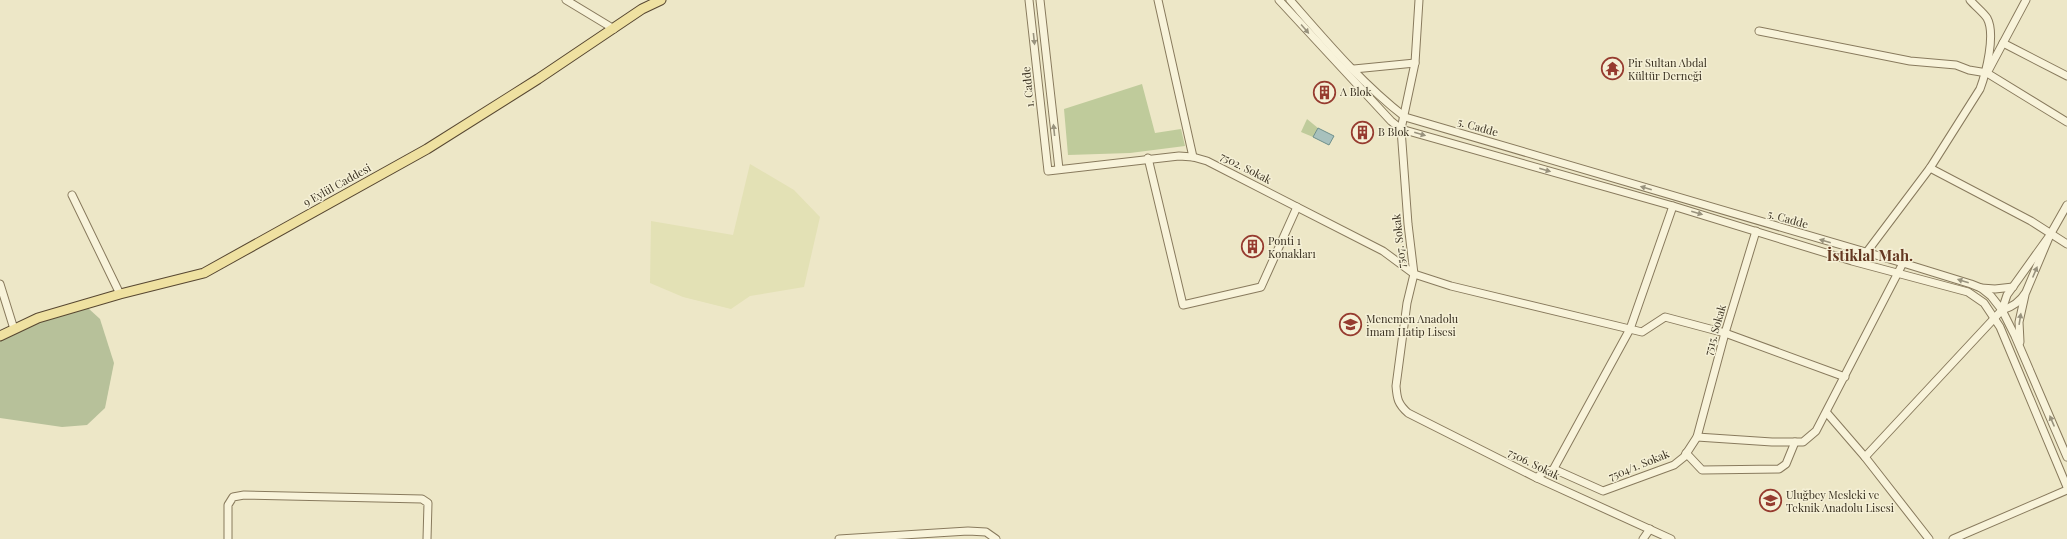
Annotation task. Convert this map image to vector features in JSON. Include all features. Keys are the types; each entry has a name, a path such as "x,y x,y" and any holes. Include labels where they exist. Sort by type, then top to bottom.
{"main road":[{"name":"9 Eylül Caddesi","path":"0,336 38,318 120,294 204,273 427,149 614,29 642,9 660,0"}],"street":[{"path":"566,0 614,29"},
{"name":"1. Cadde","path":"1029,0 1048,171"},
{"name":"1. Cadde","path":"1040,0 1059,169"},
{"path":"1158,0 1193,157"},
{"path":"1279,0 1390,121 1402,129 1673,206 1852,262 1968,292 1984,303 2000,327 2067,488 1953,539"},
{"path":"1290,0 1354,69 1390,105 1405,117"},
{"name":"7507. Sokak","path":"1396,398 1396,386 1407,303 1414,274 1408,224 1402,129 1415,63 1419,0"},
{"path":"1970,0 1987,19 1989,24 1991,40 1986,73"},
{"path":"1866,253 1930,168 1980,89 1986,73 2025,1"},
{"path":"1759,30 1910,61 1956,65 1969,70 1986,73 2067,122"},
{"path":"2003,43 2067,76"},
{"path":"1354,69 1415,63"},
{"name":"5. Cadde","path":"1405,117 1903,263 1981,288 2002,310 2020,346 2067,457"},
{"name":"7502. Sokak","path":"1048,171 1148,158 1193,157 1207,161 1383,250 1414,274 1451,286 1642,332 1666,317 1725,333 1845,377"},
{"path":"1148,158 1183,304 1261,287 1297,206"},
{"path":"1930,168 2031,221 2050,235 2067,244"},
{"path":"72,195 120,294"},
{"path":"2002,310 2010,308 2021,300 2026,292 2050,235 2067,204"},
{"path":"1538,478 1542,472 1553,470 1630,329 1673,206"},
{"name":"7515. Sokak","path":"1697,437 1725,333 1756,231"},
{"path":"1865,457 2002,310 2007,295 2050,235"},
{"path":"1697,437 1803,442 1816,432 1903,263"},
{"path":"0,284 14,329"},
{"path":"1981,288 1995,289 2013,287"},
{"path":"2020,346 2019,322 2026,292"},
{"name":"7506. Sokak","path":"1396,398 1399,405 1408,413 1538,478 1671,539"},
{"path":"1827,413 1865,457 1929,539"},
{"name":"7504/1. Sokak","path":"1553,470 1603,491 1674,465 1686,453 1697,437"},
{"path":"1686,453 1702,470 1779,469 1786,464 1794,442"},
{"path":"228,539 228,505 233,497 244,495 422,499 428,503 427,539"},
{"path":"1644,539 1650,529"},
{"path":"839,539 968,531 986,532 996,539"}],"shaded area":[{"path":"750,164 794,190 820,217 804,287 750,296 731,309 683,297 650,283 651,221 733,235"}],"green space":[{"path":"1142,84 1155,133 1181,129 1185,146 1130,153 1068,155 1064,109"},
{"path":"1307,119 1318,128 1313,137 1301,132"},
{"path":"88,308 100,319 114,363 105,408 87,425 62,427 0,418 0,340 40,321"}],"water":[{"path":"1318,128 1334,136 1329,145 1313,137"}],"place":[{"name":"Pir Sultan Abdal Kültür Derneği","path":"1613,69"},
{"name":"A Blok","path":"1325,92"},
{"name":"B Blok","path":"1362,132"},
{"name":"Ponti 1 Konakları","path":"1253,247"},
{"name":"Menemen Anadolu İmam Hatip Lisesi","path":"1350,325"},
{"name":"Uluğbey Mesleki ve Teknik Anadolu Lisesi","path":"1771,501"}],"district":[{"name":"İstiklal Mah.","path":"1870,256"}]}
